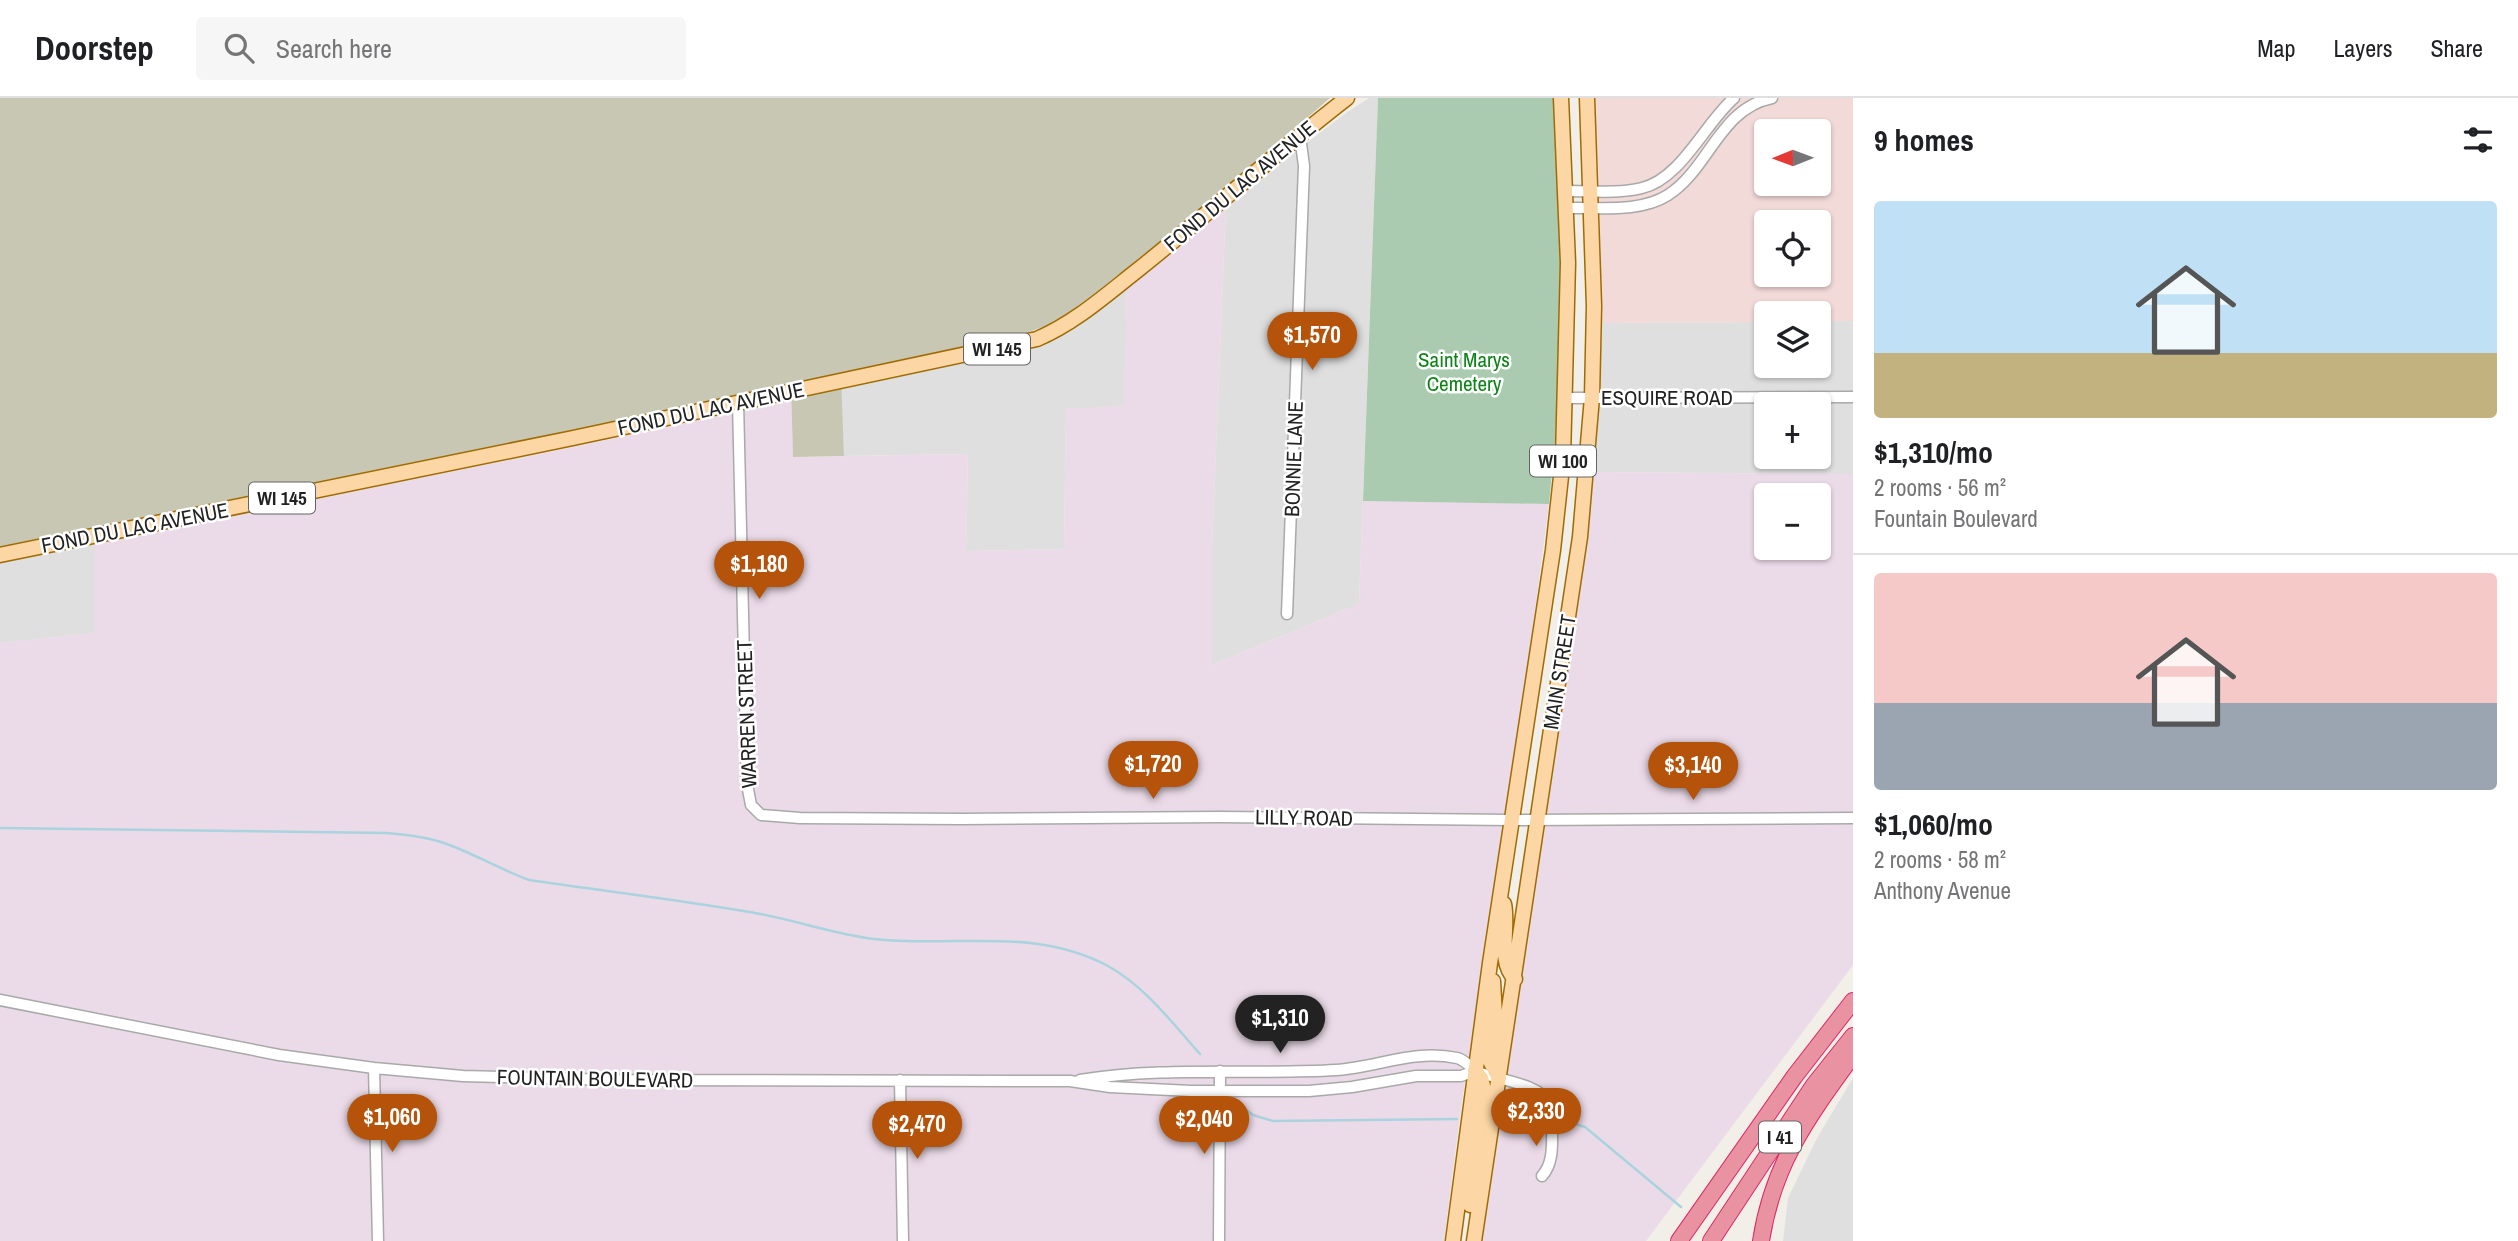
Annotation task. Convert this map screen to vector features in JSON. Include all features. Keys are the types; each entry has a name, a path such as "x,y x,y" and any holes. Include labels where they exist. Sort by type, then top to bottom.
{"highway":[{"name":"I 41","path":"1679,1241 1733,1161 1853,1001"},
{"name":"I 41","path":"1711,1241 1814,1085 1853,1036"},
{"path":"1761,1241 1766,1211 1784,1159 1799,1131 1853,1055"},
{"path":"1667,1241 1700,1197 1733,1161"}],"main road":[{"name":"FOND DU LAC AVENUE","path":"0,555 964,356 1044,336 1091,306 1347,98"},
{"name":"MAIN STREET","path":"1453,1241 1563,458 1569,305 1561,98"},
{"path":"1582,98 1589,126"},
{"name":"MAIN STREET","path":"1474,1241 1580,537 1592,397 1594,306 1593,207 1587,98"},
{"path":"1546,589 1572,593"},
{"path":"1501,889 1507,915 1506,964 1508,972 1515,979"},
{"path":"1490,963 1495,992 1490,1061 1499,1078"},
{"path":"1468,1241 1466,1231 1484,1090 1481,1078 1475,1071"}],"street":[{"path":"1566,191 1628,191 1646,188 1661,180 1680,162 1734,98"},
{"path":"1567,208 1647,204 1667,196 1692,172 1743,109 1772,98"},
{"path":"1722,110 1733,120"},
{"name":"BONNIE LANE","path":"1287,614 1304,166 1300,136"},
{"path":"1680,162 1692,172"},
{"name":"ESQUIRE ROAD","path":"1566,398 1853,397"},
{"name":"WARREN STREET","path":"738,402 747,785 751,804 758,812"},
{"name":"LILLY ROAD","path":"758,812 766,816 800,818 1852,818"},
{"name":"FOUNTAIN BOULEVARD","path":"0,1000 226,1046 374,1068 533,1080 1070,1081 1110,1087 1220,1091 1327,1090 1416,1076 1461,1076 1475,1071 1461,1059 1428,1055 1393,1058 1340,1069 1108,1075 1070,1081"},
{"path":"374,1068 378,1241"},
{"path":"1220,1071 1220,1241"},
{"path":"1475,1071 1537,1091 1549,1102 1552,1112 1550,1167 1542,1176"},
{"path":"900,1080 903,1241"}],"shaded area":[{"path":"0,98 1330,98 1223,191 1054,323 1012,338 841,375 844,456 793,457 791,385 0,549"},
{"path":"1369,98 1378,98 1359,604 1212,665 1212,547 1226,204"},
{"path":"1594,98 1853,98 1853,321 1831,321 1831,301 1754,301 1754,322 1602,323"},
{"path":"1226,204 1212,547 1212,665 1359,604 1363,501 1549,504 1444,1241 0,1241 0,643 94,633 94,544 792,400 793,457 968,454 966,551 1064,549 1066,409 1124,406 1127,285"},
{"path":"1127,285 1125,406 1066,410 1064,549 966,551 968,454 844,456 841,389 1037,345 1070,332"},
{"path":"1831,321 1853,321 1853,474 1593,472 1602,323 1754,322 1754,378 1831,378"},
{"path":"1593,472 1853,474 1853,965 1646,1241 1482,1241 1486,1200 1568,667"},
{"path":"94,544 95,633 0,643 0,563"},
{"path":"1853,1078 1853,1241 1783,1241 1788,1198 1817,1138"}],"green space":[{"name":"Saint Marys Cemetery","path":"1378,98 1553,98 1561,306 1558,408 1549,504 1363,501"}],"waterway":[{"path":"0,828 386,833 428,838 444,843 529,880 755,913 844,934 904,941 993,941 1051,946 1080,954 1122,975 1158,1006 1200,1054"},
{"path":"1239,1105 1253,1115 1273,1121 1457,1119"},
{"path":"1503,1122 1514,1124 1549,1121"},
{"path":"1555,1122 1569,1122 1585,1127 1681,1207"}]}
